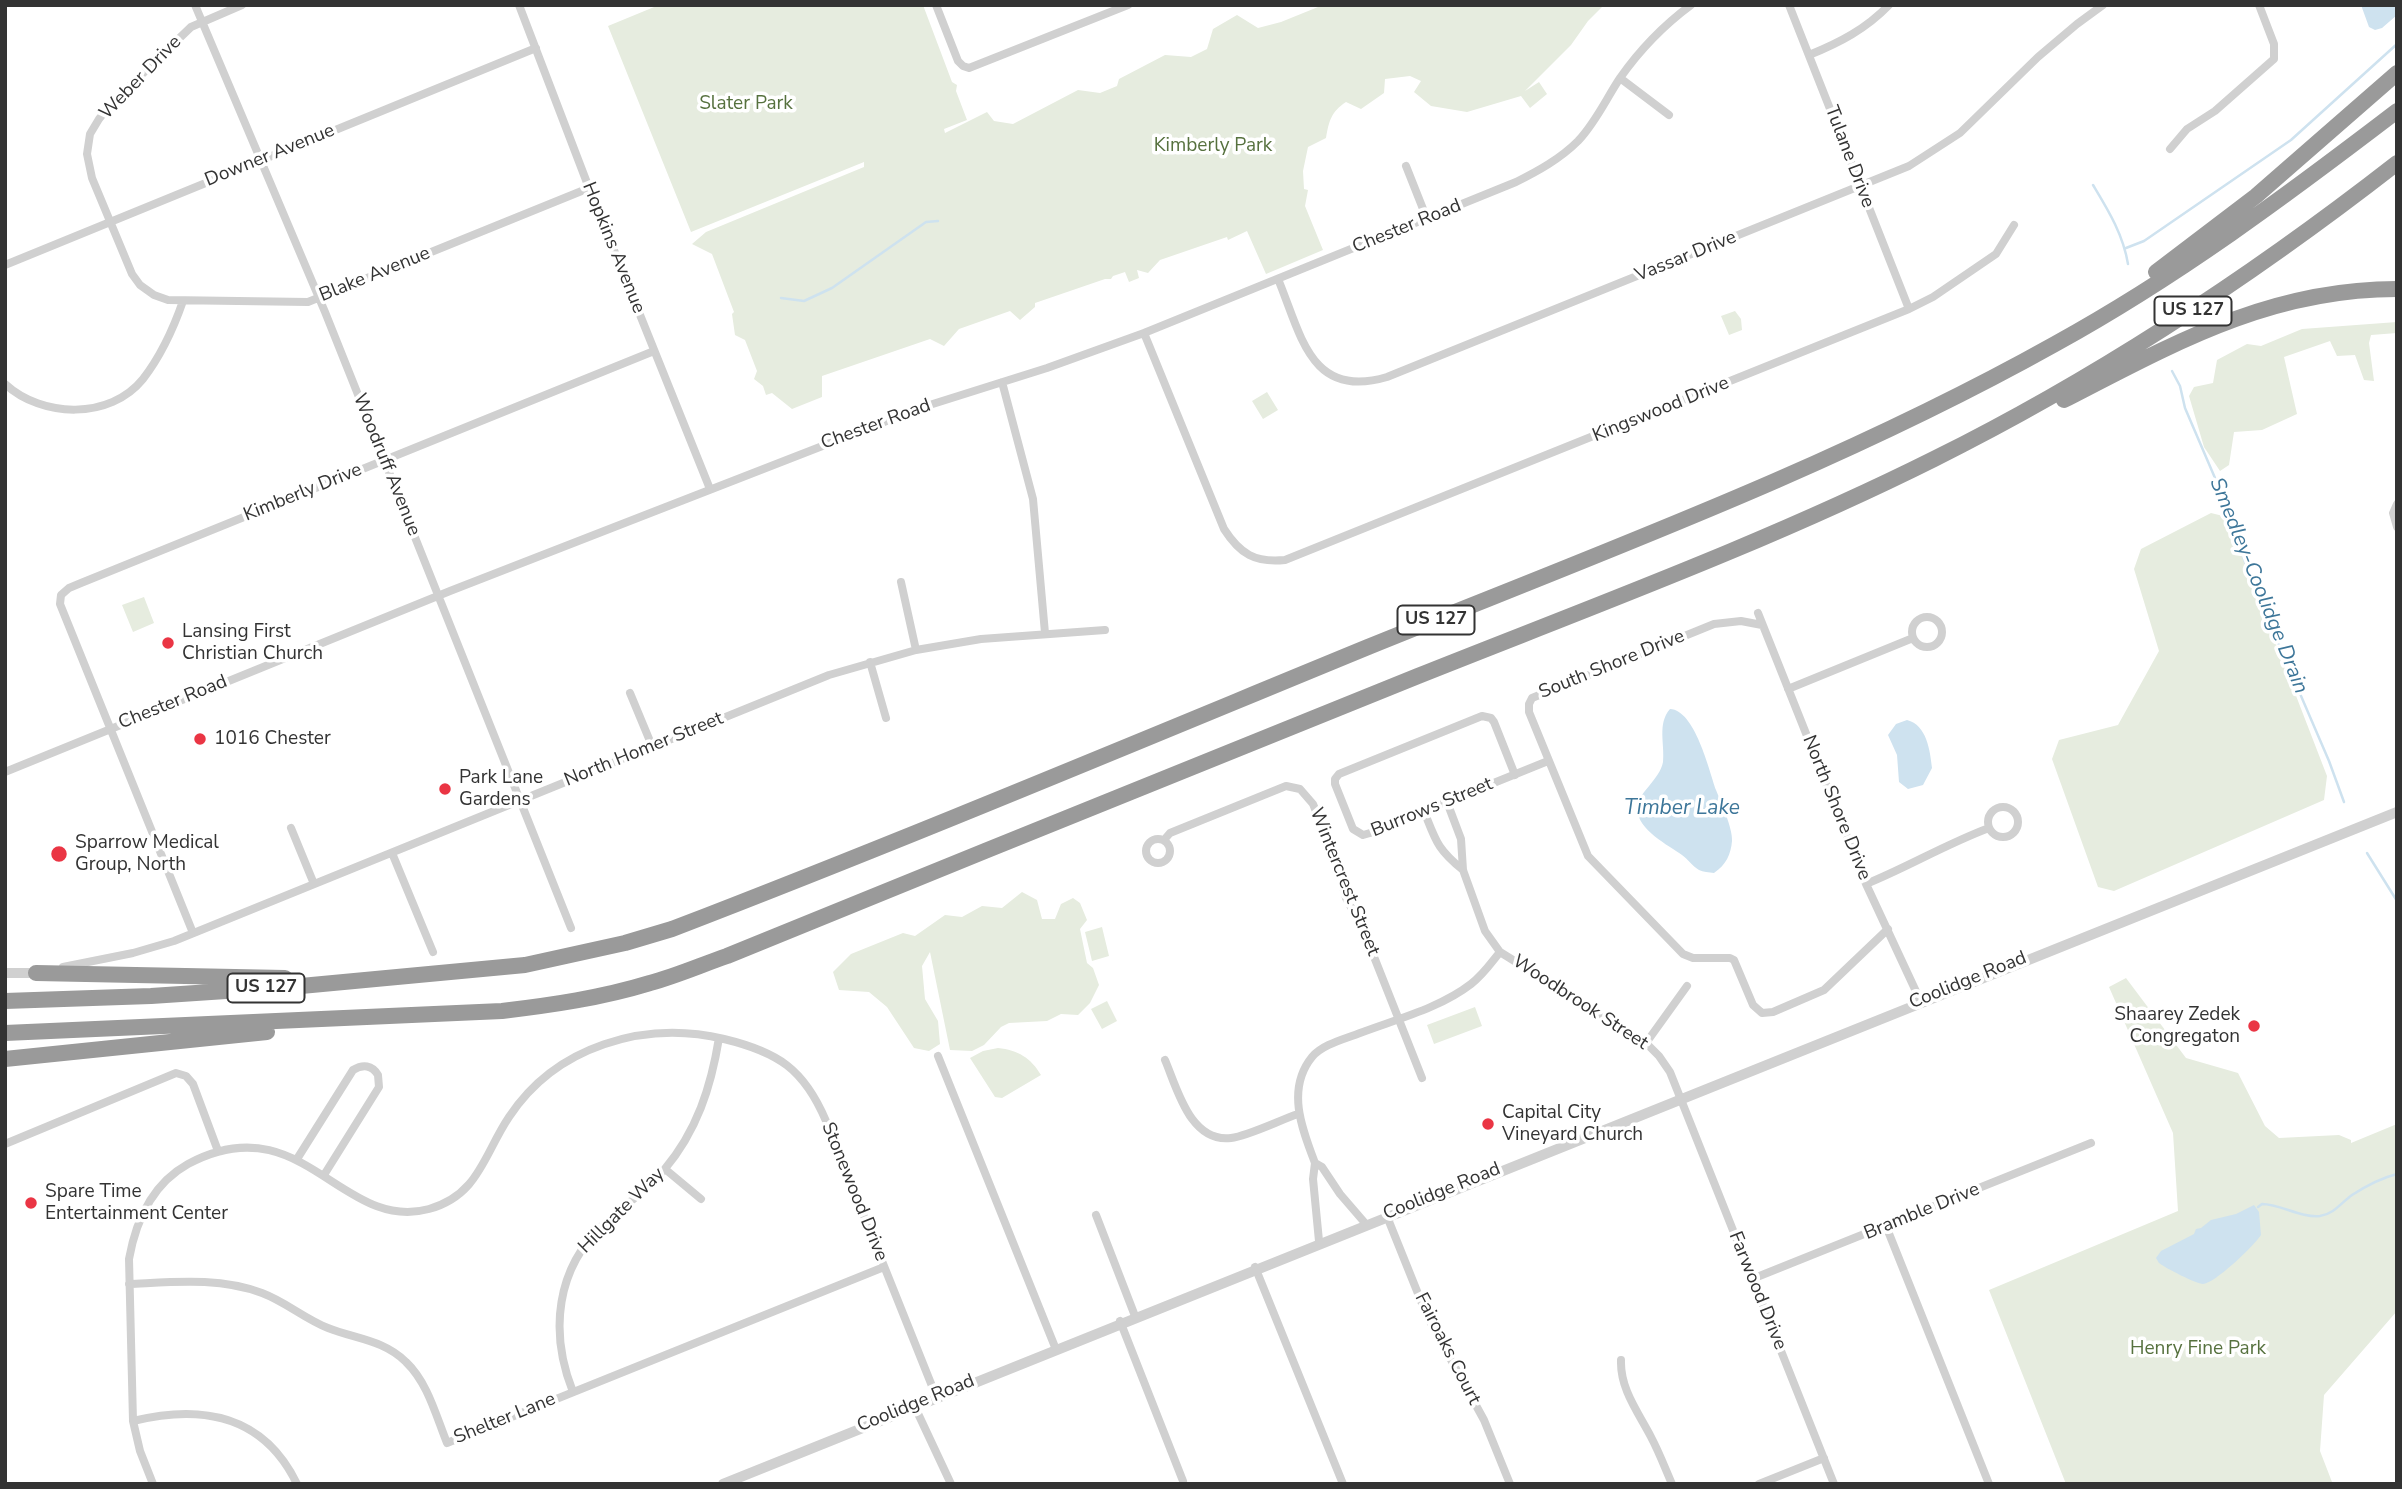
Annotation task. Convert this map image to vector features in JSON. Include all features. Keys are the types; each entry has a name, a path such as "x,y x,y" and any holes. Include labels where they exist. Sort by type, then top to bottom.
{"highway":[{"path":"2056,344 2104,306 2231,217 2397,73"},
{"name":"US 127","path":"5,1002 301,986 525,965 625,943 672,929 1100,757 1834,455 1922,414 2056,344 2132,299 2234,233 2397,111"},
{"name":"US 127","path":"5,1033 502,1011 563,1003 652,983 727,956 1771,533 1891,480 1975,438 2158,334 2311,229 2397,163"},
{"path":"1975,438 2043,411 2182,340 2231,319 2305,298 2365,290 2397,289"},
{"path":"36,973 304,978 525,965"},
{"path":"5,1059 394,1017"}],"street":[{"name":"Woodruff Avenue","path":"195,5 439,595 571,928"},
{"name":"Weber Drive","path":"110,222 88,165 90,134 99,118 191,27 242,5"},
{"name":"Hopkins Avenue","path":"519,5 710,489"},
{"path":"936,5 958,61 963,66 975,67 1128,5"},
{"name":"Chester Road","path":"5,772 439,595 710,489 920,408 1080,357 1144,333 1516,182 1559,157 1578,141 1595,121 1620,78 1653,38 1691,5"},
{"name":"Tulane Drive","path":"1789,5 1909,309"},
{"path":"1809,55 1866,27 1889,5"},
{"name":"Vassar Drive","path":"1278,279 1308,353 1316,365 1339,380 1358,383 1374,381 1909,166 1960,133 2038,57 2077,23 2103,5"},
{"path":"2170,149 2187,129 2215,111 2273,59 2276,52 2274,44 2259,5"},
{"name":"Downer Avenue","path":"5,265 536,48"},
{"path":"1620,78 1669,115"},
{"path":"1406,166 1426,219"},
{"name":"Blake Avenue","path":"110,222 132,274 140,285 154,295 183,302 308,302 589,188"},
{"name":"Kingswood Drive","path":"1144,333 1224,529 1233,544 1255,558 1286,560 1933,298 1996,254 2014,225"},
{"path":"5,384 14,393 57,409 81,410 115,400 142,379 183,302"},
{"name":"Kimberly Drive","path":"111,729 61,604 61,595 69,588 654,351"},
{"path":"1002,382 1033,499 1045,633"},
{"path":"2397,504 2393,513 2397,527"},
{"path":"901,582 916,650"},
{"name":"North Shore Drive","path":"1758,613 1866,884 1920,1000"},
{"name":"South Shore Drive","path":"1762,625 1741,621 1714,624 1535,696 1529,704 1529,712 1548,761 1588,856 1683,954 1693,958 1734,960 1753,1005 1762,1013 1773,1012 1824,990 1888,929"},
{"name":"North Homer Street","path":"36,973 132,953 193,933 811,681 870,662 916,650 981,639 1105,630"},
{"path":"1788,689 1913,638"},
{"path":"870,662 886,718"},
{"path":"630,693 652,746"},
{"name":"Burrows Street","path":"1482,716 1492,718 1515,775 1424,811 1359,835 1353,829 1335,784 1339,774 1482,716"},
{"path":"111,729 193,933"},
{"path":"1515,775 1548,761"},
{"name":"Wintercrest Street","path":"1164,840 1170,833 1286,786 1300,789 1313,804 1335,859 1346,898 1363,929 1422,1078"},
{"name":"Woodbrook Street","path":"1447,802 1463,847 1463,870 1485,931 1500,952 1646,1043 1665,1063 1680,1098"},
{"path":"1424,811 1443,854 1463,870"},
{"name":"Coolidge Road","path":"723,1484 1386,1214 2397,812"},
{"path":"291,828 314,884"},
{"path":"1866,884 1901,870 1954,841 1989,828"},
{"path":"1443,854 1448,857 1456,856 1463,847"},
{"path":"392,853 433,952"},
{"path":"1319,1241 1313,1170 1315,1163 1298,1114 1301,1080 1308,1063 1315,1053 1324,1047 1458,993 1484,972 1500,952"},
{"path":"5,972 36,973"},
{"path":"1646,1043 1687,986"},
{"name":"Stonewood Drive","path":"218,1151 253,1148 271,1150 297,1159 363,1200 388,1209 410,1212 438,1206 458,1195 474,1181 497,1135 527,1094 544,1078 579,1055 618,1039 653,1033 694,1033 745,1045 775,1058 795,1071 811,1089 936,1396"},
{"name":"Hillgate Way","path":"573,1392 562,1360 559,1333 562,1297 571,1268 593,1235 665,1169 687,1139 702,1108 712,1077 719,1038"},
{"path":"938,1056 1055,1348"},
{"path":"1165,1060 1185,1109 1193,1121 1209,1134 1231,1138 1298,1114"},
{"path":"297,1159 353,1070 361,1066 371,1068 378,1075 379,1087 324,1175"},
{"path":"5,1144 176,1073 186,1076 193,1084 218,1151 184,1167 164,1181 150,1198 140,1217 129,1259 133,1421 140,1451 153,1484"},
{"name":"Farwood Drive","path":"1680,1098 1834,1484"},
{"name":"Bramble Drive","path":"1752,1279 2091,1143"},
{"path":"1315,1163 1322,1167 1364,1223"},
{"path":"665,1169 701,1199"},
{"name":"Fairoaks Court","path":"1386,1214 1427,1316 1484,1420 1510,1484"},
{"path":"1096,1215 1135,1315"},
{"path":"1886,1226 1989,1484"},
{"name":"Shelter Lane","path":"129,1284 208,1282 241,1286 279,1300 329,1328 385,1347 406,1361 415,1372 447,1443 884,1267"},
{"path":"1255,1267 1343,1484"},
{"path":"1120,1321 1183,1481"},
{"path":"1621,1360 1622,1380 1626,1391 1672,1484"},
{"path":"914,1405 951,1484"},
{"path":"133,1421 190,1415 216,1416 234,1422 256,1432 273,1447 288,1466 297,1484"},
{"path":"1759,1484 1824,1458"}],"green space":[{"name":"Kimberly Park","path":"659,5 923,5 952,82 957,85 956,91 967,120 944,129 945,133 987,112 994,121 1013,124 1078,90 1100,93 1117,86 1119,79 1165,55 1191,57 1207,49 1213,29 1237,15 1258,28 1323,5 1604,5 1588,21 1571,45 1525,91 1539,82 1547,94 1530,108 1521,96 1467,112 1431,106 1414,92 1421,81 1410,76 1385,79 1384,93 1361,109 1346,102 1337,109 1331,117 1326,138 1308,147 1303,171 1304,189 1308,190 1305,206 1323,250 1266,274 1247,231 1228,240 1227,237 1160,260 1148,273 1137,270 1139,278 1129,282 1125,272 1035,303 1035,307 1020,320 1010,311 959,329 944,346 930,339 822,376 822,397 792,409 772,393 766,395 763,386 754,379 757,371 745,340 735,335 734,312 712,254 692,244 706,232 864,167 864,162 691,232 608,26"},
{"path":"1735,311 1741,319 1742,330 1729,335 1721,316"},
{"path":"2397,322 2397,333 2371,335 2369,343 2374,381 2364,380 2355,355 2337,356 2330,341 2284,357 2297,414 2262,430 2234,432 2229,465 2220,471 2204,447 2189,396 2194,387 2213,383 2217,360 2247,344 2261,346 2302,329"},
{"path":"1267,392 1278,410 1263,419 1252,401"},
{"path":"2211,513 2227,517 2327,776 2324,800 2114,891 2098,887 2052,759 2059,740 2118,725 2159,651 2134,569 2141,549"},
{"path":"144,597 154,623 133,632 122,605"},
{"path":"1022,892 1037,900 1042,919 1055,919 1061,904 1073,898 1080,903 1087,920 1080,929 1087,963 1093,968 1099,985 1090,1003 1078,1015 1061,1014 1047,1021 1009,1023 1001,1027 984,1045 972,1051 950,1050 930,952 922,966 925,999 938,1021 940,1044 929,1051 914,1048 887,1007 869,992 839,990 833,972 851,954 903,933 915,936 945,915 962,917 982,906 1002,908"},
{"path":"1102,927 1109,956 1092,961 1085,932"},
{"name":"Henry Fine Park","path":"2126,978 2186,1058 2238,1073 2265,1126 2279,1138 2339,1135 2351,1140 2351,1143 2397,1124 2397,1311 2324,1395 2320,1451 2332,1482 2336,1484 2066,1484 1989,1290 2178,1211 2173,1133 2109,987"},
{"path":"1107,1001 1117,1021 1102,1029 1091,1009"},
{"path":"1475,1007 1482,1026 1434,1044 1427,1025"},
{"path":"998,1048 1023,1056 1041,1075 1002,1098 995,1097 970,1058 983,1051"}],"water":[{"path":"2361,5 2397,5 2397,15 2382,28 2375,30 2369,27"},
{"name":"Timber Lake","path":"1670,709 1687,719 1694,730 1731,830 1729,855 1714,873 1697,868 1648,830 1639,817 1637,809 1640,798 1661,769 1664,721"},
{"path":"1907,720 1919,727 1923,733 1932,768 1923,785 1908,789 1899,782 1897,755 1888,735 1896,724"},
{"path":"2254,1205 2259,1212 2261,1235 2234,1264 2216,1278 2203,1284 2188,1279 2162,1265 2156,1258 2161,1251 2194,1234 2196,1229 2211,1220 2236,1214"}],"waterway":[{"path":"2126,248 2144,241 2291,140 2397,44"},
{"name":"Smedley-Coolidge Drain","path":"2093,185 2119,232 2128,264"},
{"path":"781,298 804,301 832,288 926,222 938,221"},
{"name":"Smedley-Coolidge Drain","path":"2172,371 2227,506 2255,589 2344,802"},
{"name":"Smedley-Coolidge Drain","path":"2367,853 2397,901"},
{"path":"2258,1207 2262,1204 2305,1215 2325,1215 2368,1185 2397,1174"}],"place":[{"name":"Lansing First Christian Church","path":"168,643"},
{"name":"1016 Chester","path":"200,739"},
{"name":"Park Lane Gardens","path":"445,789"},
{"name":"Sparrow Medical Group, North","path":"59,854"},
{"name":"Shaarey Zedek Congregaton","path":"2254,1026"},
{"name":"Capital City Vineyard Church","path":"1488,1124"},
{"name":"Spare Time Entertainment Center","path":"31,1203"}],"park label":[{"name":"Slater Park","path":"746,104"}]}
